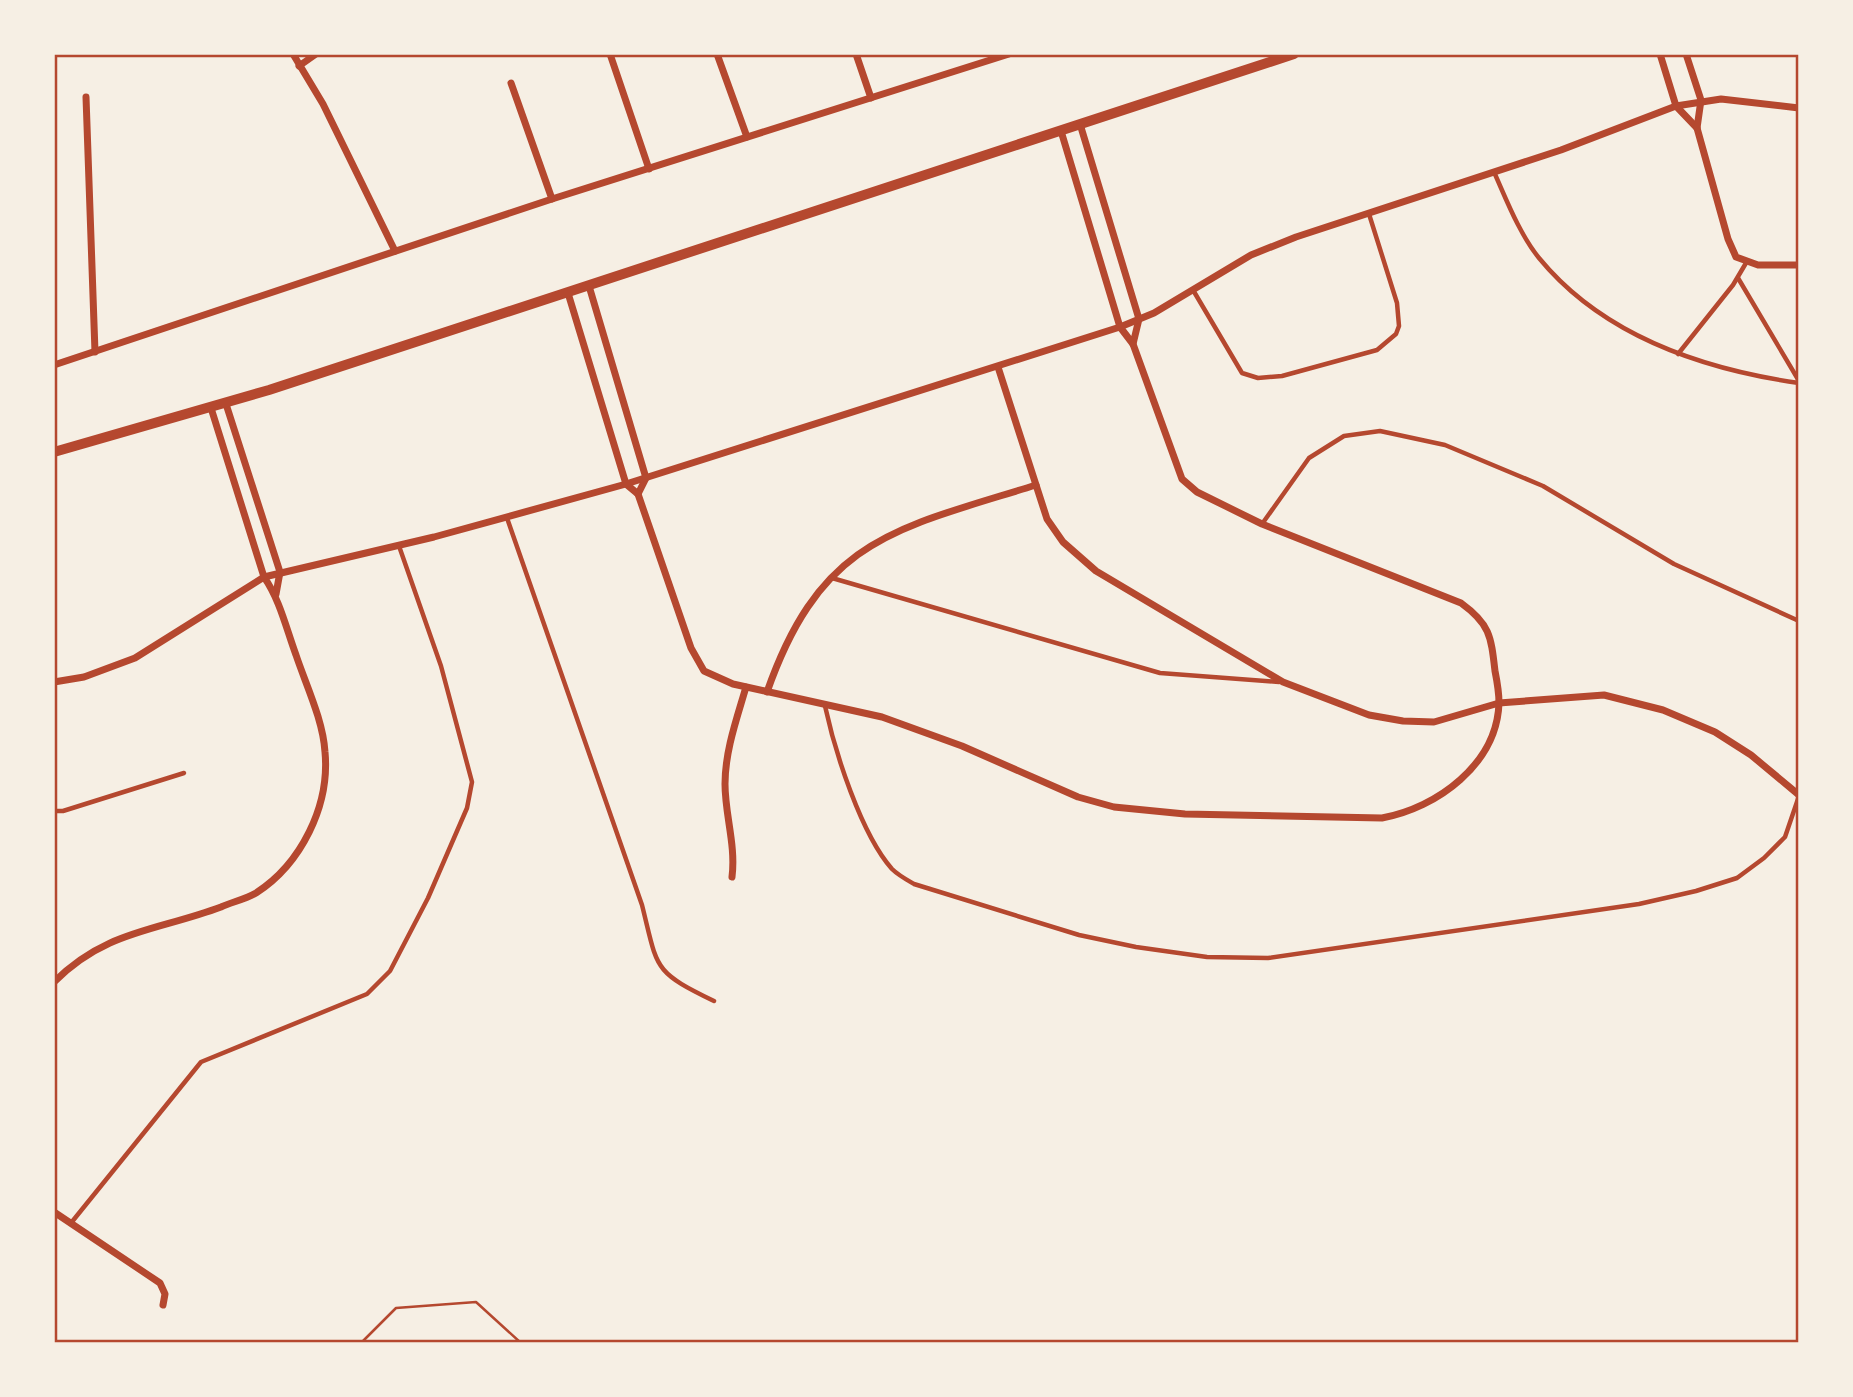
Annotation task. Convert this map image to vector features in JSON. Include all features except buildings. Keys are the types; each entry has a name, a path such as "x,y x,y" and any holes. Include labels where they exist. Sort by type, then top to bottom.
{"street":[{"path":"293,54 329,116 394,251"},
{"path":"299,66 316,54"},
{"path":"610,54 649,169"},
{"path":"717,54 747,137"},
{"path":"856,54 871,98"},
{"path":"54,365 552,199 1009,54"},
{"path":"54,452 226,404 568,293 786,218 1294,54"},
{"path":"1661,54 1676,106 1698,128"},
{"path":"1686,54 1701,100 1698,128 1728,239 1736,257 1746,263 1799,265"},
{"path":"511,83 552,199"},
{"path":"86,97 95,352"},
{"path":"54,682 84,677 135,658 264,577 399,546 626,484 1120,327 1193,290 1251,255 1676,106 1701,100 1740,100 1799,108"},
{"path":"1080,124 1139,318 1133,344"},
{"path":"568,293 626,484 638,494 698,661 704,671 746,687 882,717 962,746 1078,797 1114,807 1185,814 1382,818 1408,813 1426,805 1480,760 1492,733 1499,703 1490,633 1481,617 1461,603 1262,524 1197,492 1182,479 1133,344 1120,327 1061,131"},
{"path":"589,286 646,478 638,494"},
{"path":"998,366 1047,519 1063,542 1096,571 1283,682 1369,715 1403,721 1434,722 1499,703 1604,695 1663,710 1715,732 1751,755 1799,796"},
{"path":"226,404 280,572 276,594"},
{"path":"54,982 75,961 102,944 199,915 254,894 287,868 305,841 316,816 323,785 325,751 276,594 264,577 211,408"},
{"path":"767,692 778,660 803,614 845,562 870,543 909,524 1036,485"},
{"path":"732,877 732,839 725,783 730,745 746,687"},
{"path":"54,1212 160,1283 165,1294 163,1305"}],"lane":[{"path":"1494,172 1512,214 1538,257 1587,306 1637,338 1678,354 1762,377 1799,382"},
{"path":"1193,290 1242,373 1258,378 1282,376 1377,350 1396,334 1399,327 1397,303 1370,214"},
{"path":"1678,354 1738,278 1746,263"},
{"path":"1738,278 1799,382"},
{"path":"1262,524 1309,458 1344,436 1380,431 1445,444 1543,486 1674,564 1799,621"},
{"path":"507,518 642,905 658,968 672,980 714,1001"},
{"path":"71,1223 201,1062 367,994 390,971 428,898 467,808 472,782 441,666 399,546"},
{"path":"830,578 1160,673 1283,682"},
{"path":"825,705 831,732 871,840 894,871 914,884 1079,935 1136,947 1207,957 1268,958 1322,952 1639,904 1696,891 1737,878 1763,859 1785,837 1799,796"},
{"path":"54,811 62,811 184,773"}],"path":[{"path":"361,1343 396,1308 445,1302 476,1302 521,1343"}]}
